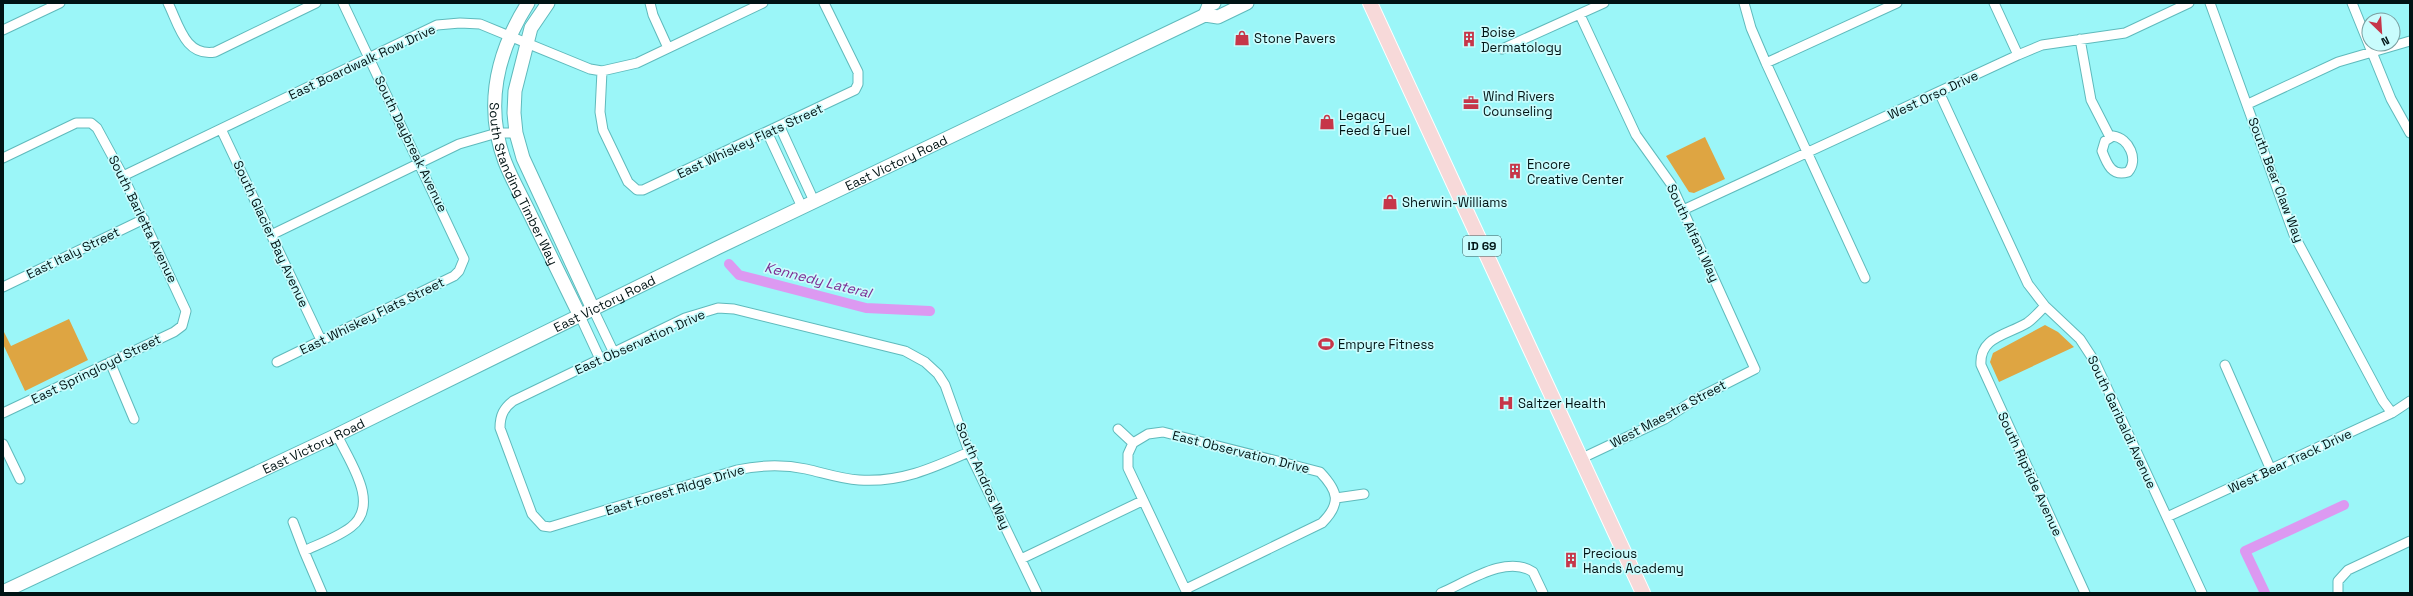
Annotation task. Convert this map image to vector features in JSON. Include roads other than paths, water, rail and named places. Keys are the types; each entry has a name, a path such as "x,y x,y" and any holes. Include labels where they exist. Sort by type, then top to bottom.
{"main road":[{"name":"South Standing Timber Way","path":"528,3 509,36 499,67 496,89 497,133 505,162 580,316"},
{"name":"South Standing Timber Way","path":"548,3 531,28 526,43 515,91 514,113 516,133 523,158 593,309"},
{"name":"East Victory Road","path":"1205,15 1210,5 1214,3"},
{"name":"East Victory Road","path":"3,592 337,435 814,201 1205,15 1218,17 1247,3"},
{"name":"ID 69","path":"1370,3 1642,593"}],"street":[{"path":"3,30 60,3"},
{"path":"168,3 187,42 197,52 215,52 316,3"},
{"name":"South Daybreak Avenue","path":"343,3 462,252 462,265"},
{"path":"650,3 653,15 668,48"},
{"name":"East Boardwalk Row Drive","path":"123,176 437,25 460,23 480,24 590,69 602,71 637,63 763,3"},
{"name":"East Whiskey Flats Street","path":"602,71 600,112 603,130 628,182 637,190 650,188 849,94 858,84 858,72 824,3"},
{"path":"1502,49 1604,3"},
{"path":"1744,3 1751,28 1766,63 1866,278"},
{"path":"1766,63 1897,3"},
{"path":"1994,3 2018,55"},
{"name":"West Orso Drive","path":"1683,210 2018,55 2042,46 2125,33 2189,3"},
{"name":"South Bear Claw Way","path":"2210,3 2248,104 2294,235 2379,395 2392,413"},
{"path":"2352,3 2361,25"},
{"name":"South Alfani Way","path":"1580,14 1636,135 1671,184 1755,369"},
{"path":"2080,39 2091,100 2110,137"},
{"path":"2248,104 2321,69 2369,52"},
{"path":"2372,52 2391,98 2410,133"},
{"name":"South Garibaldi Avenue","path":"1940,92 2028,284 2045,306 2080,340 2088,350 2202,593"},
{"name":"South Barletta Avenue","path":"3,158 76,123 91,123 102,133 144,219 184,304 186,311 185,319"},
{"path":"780,127 814,201"},
{"name":"South Glacier Bay Avenue","path":"221,129 321,340"},
{"path":"767,132 802,207"},
{"path":"271,235 459,144 497,133 516,133"},
{"name":"East Italy Street","path":"3,287 144,219"},
{"name":"East Whiskey Flats Street","path":"277,362 454,276 462,265"},
{"name":"South Riptide Avenue","path":"2045,306 2028,323 1988,342 1980,354 1981,365 2085,593"},
{"name":"East Observation Drive","path":"543,526 532,514 500,428 502,412 513,400 702,312 718,308 734,309 905,351 925,362"},
{"name":"South Standing Timber Way","path":"593,309 614,353"},
{"name":"South Standing Timber Way","path":"580,316 600,359"},
{"name":"East Springloyd Street","path":"3,413 174,332 182,326 185,319"},
{"path":"110,362 134,420"},
{"name":"South Andros Way","path":"925,362 938,374 945,386 969,452 1038,593"},
{"path":"2225,365 2271,470"},
{"name":"West Maestra Street","path":"1580,459 1665,419 1696,399 1755,369"},
{"name":"West Bear Track Drive","path":"2167,517 2392,413 2410,401"},
{"path":"1118,429 1133,443 1128,454 1128,468 1142,501 1187,591 1322,523 1333,512 1336,498 1364,494"},
{"name":"East Observation Drive","path":"1133,443 1148,434 1163,432 1320,472 1332,485 1336,498"},
{"path":"304,551 351,527 364,512 364,491 337,435"},
{"path":"3,444 20,479"},
{"name":"East Forest Ridge Drive","path":"543,526 556,526 736,470 755,466 789,466 842,478 879,481 917,474 969,452"},
{"path":"1021,559 1142,501"},
{"path":"293,522 322,593"},
{"path":"2338,593 2338,581 2348,570 2410,541"},
{"path":"1441,593 1499,567 1515,564 1533,572 1543,593"}],"waterway":[{"name":"Kennedy Lateral","path":"729,264 739,275 866,308 930,311"},
{"path":"2265,593 2245,551 2344,505"}],"place":[{"name":"Stone Pavers","path":"1242,38"},
{"name":"Boise Dermatology","path":"1469,39"},
{"name":"Wind Rivers Counseling","path":"1471,103"},
{"name":"Legacy Feed & Fuel","path":"1327,122"},
{"name":"Encore Creative Center","path":"1515,171"},
{"name":"Sherwin-Williams","path":"1390,202"},
{"name":"Empyre Fitness","path":"1326,344"},
{"name":"Saltzer Health","path":"1506,403"},
{"name":"Precious Hands Academy","path":"1571,560"}]}
